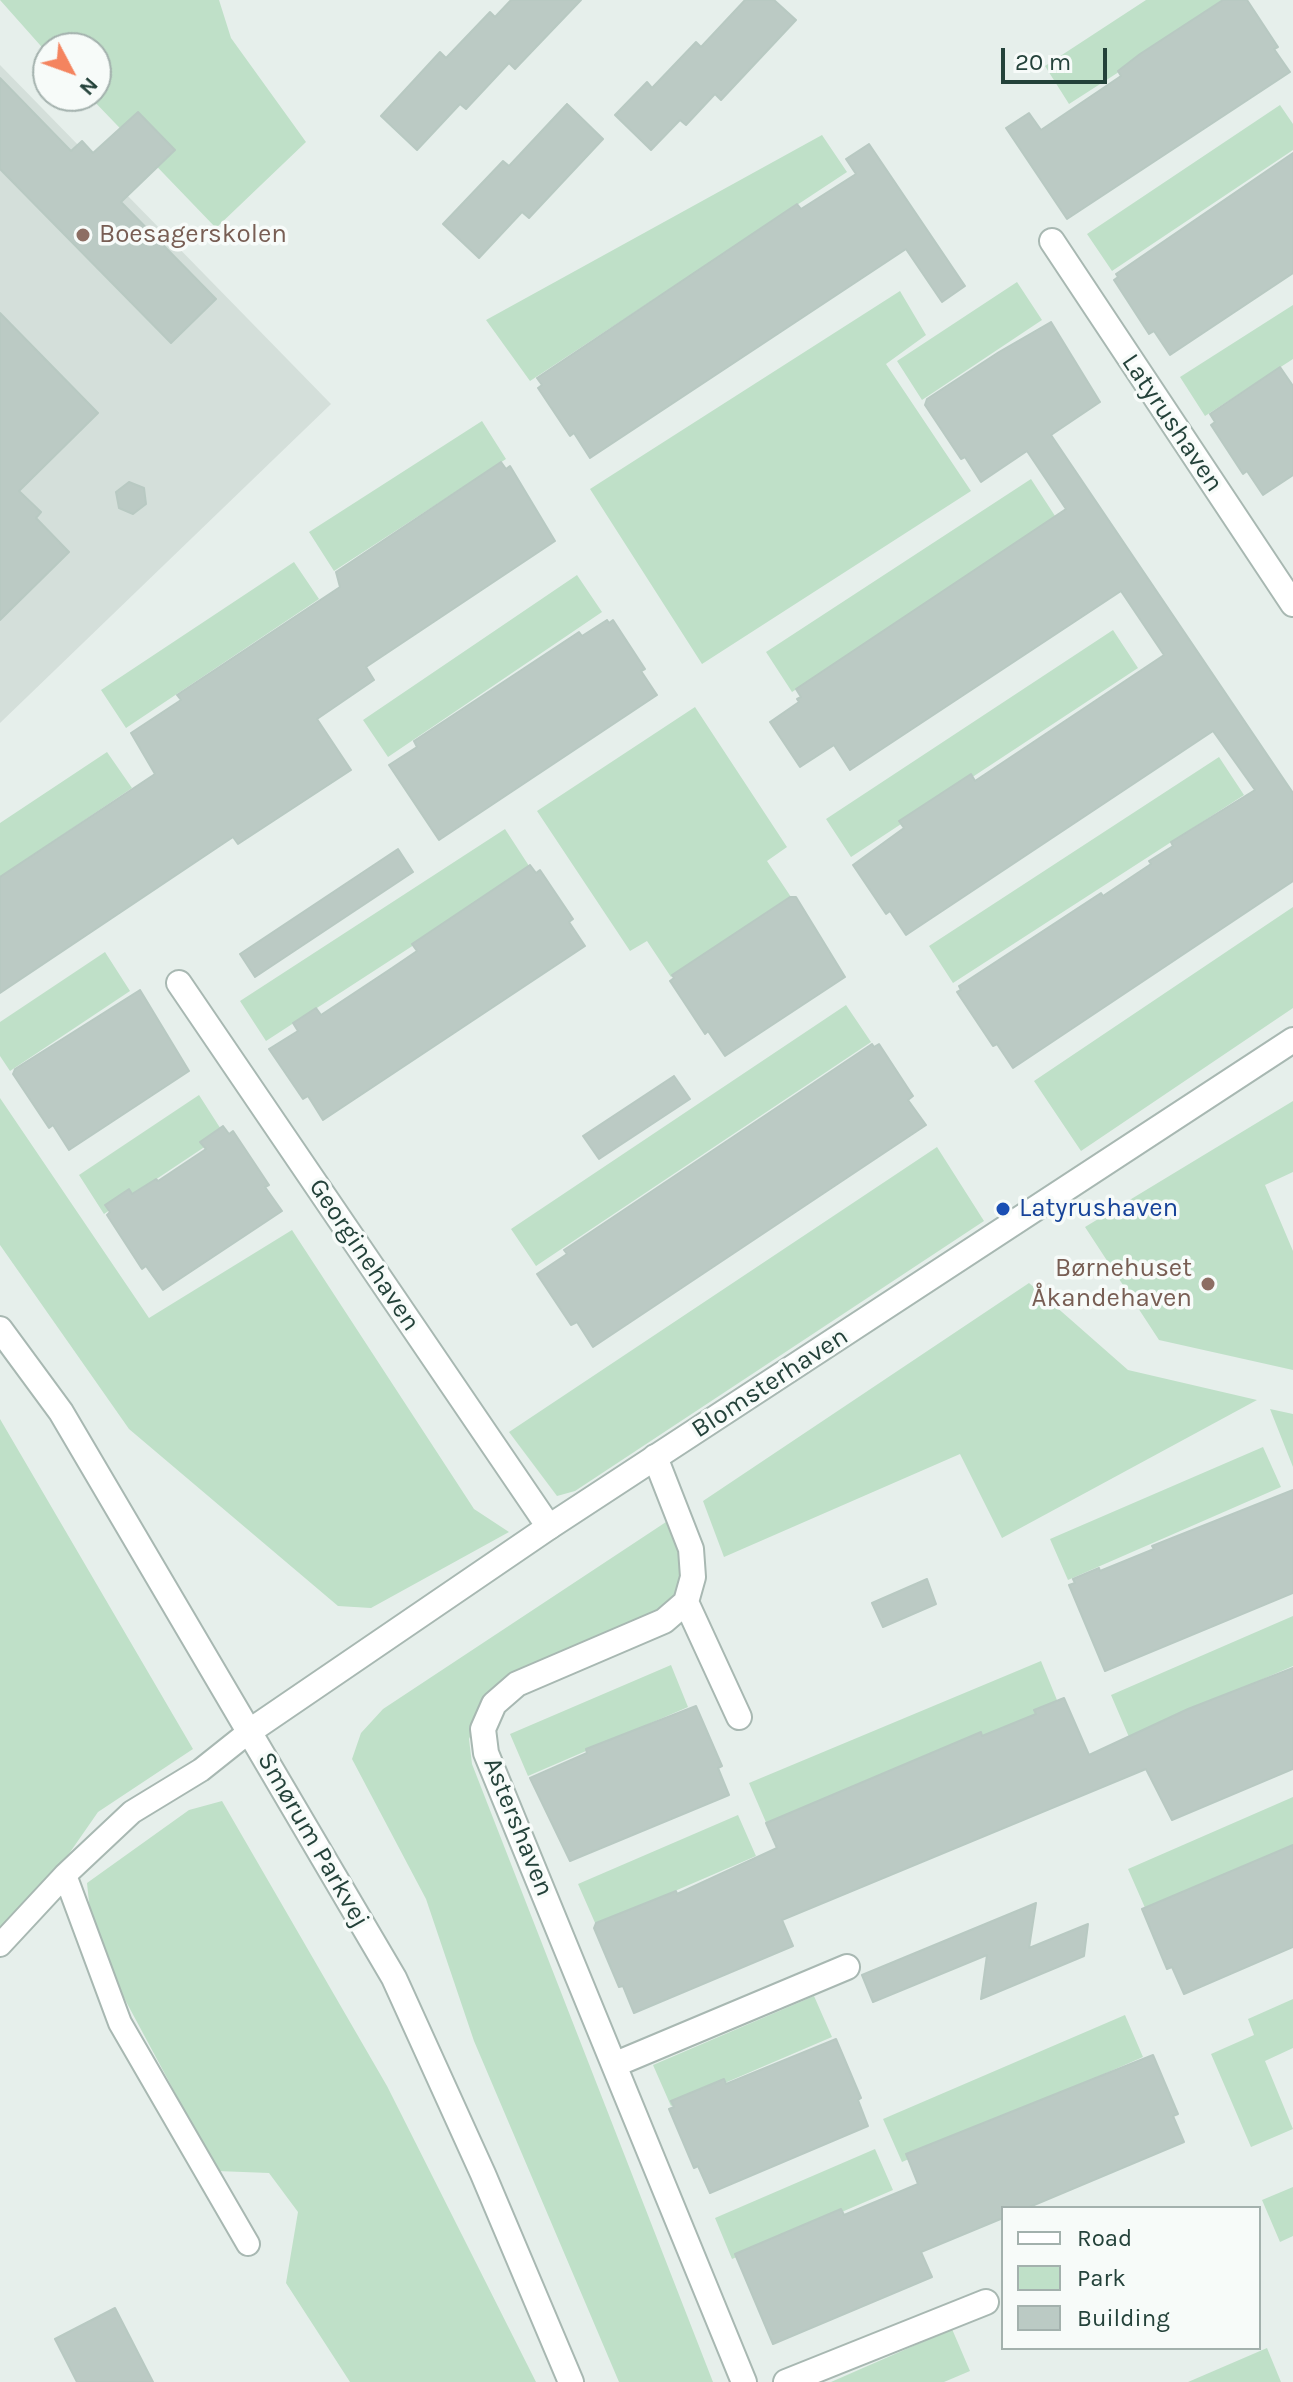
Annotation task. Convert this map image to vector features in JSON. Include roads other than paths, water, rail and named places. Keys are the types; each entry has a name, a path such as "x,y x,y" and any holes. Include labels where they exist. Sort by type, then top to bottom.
{"street":[{"name":"Latyrushaven","path":"1052,241 1293,604"},
{"name":"Georginehaven","path":"179,983 549,1527"},
{"name":"Blomsterhaven","path":"250,1731 549,1527 1293,1040"},
{"name":"Smørum Parkvej","path":"0,1329 61,1412 394,1978 483,2174 571,2382"},
{"path":"655,1457 691,1549 693,1577 686,1602 739,1717"},
{"name":"Astershaven","path":"686,1602 664,1621 517,1684 494,1704 483,1729 486,1753 744,2382"},
{"path":"616,2064 847,1967"},
{"path":"786,2382 986,2302"}],"lane":[{"path":"0,1945 65,1875 132,1812 201,1770 250,1731"},
{"path":"65,1875 120,2023 248,2244"}],"place":[{"name":"Boesagerskolen","path":"83,235"},
{"name":"Latyrushaven","path":"1003,1209"},
{"name":"Børnehuset Åkandehaven","path":"1208,1284"}]}
